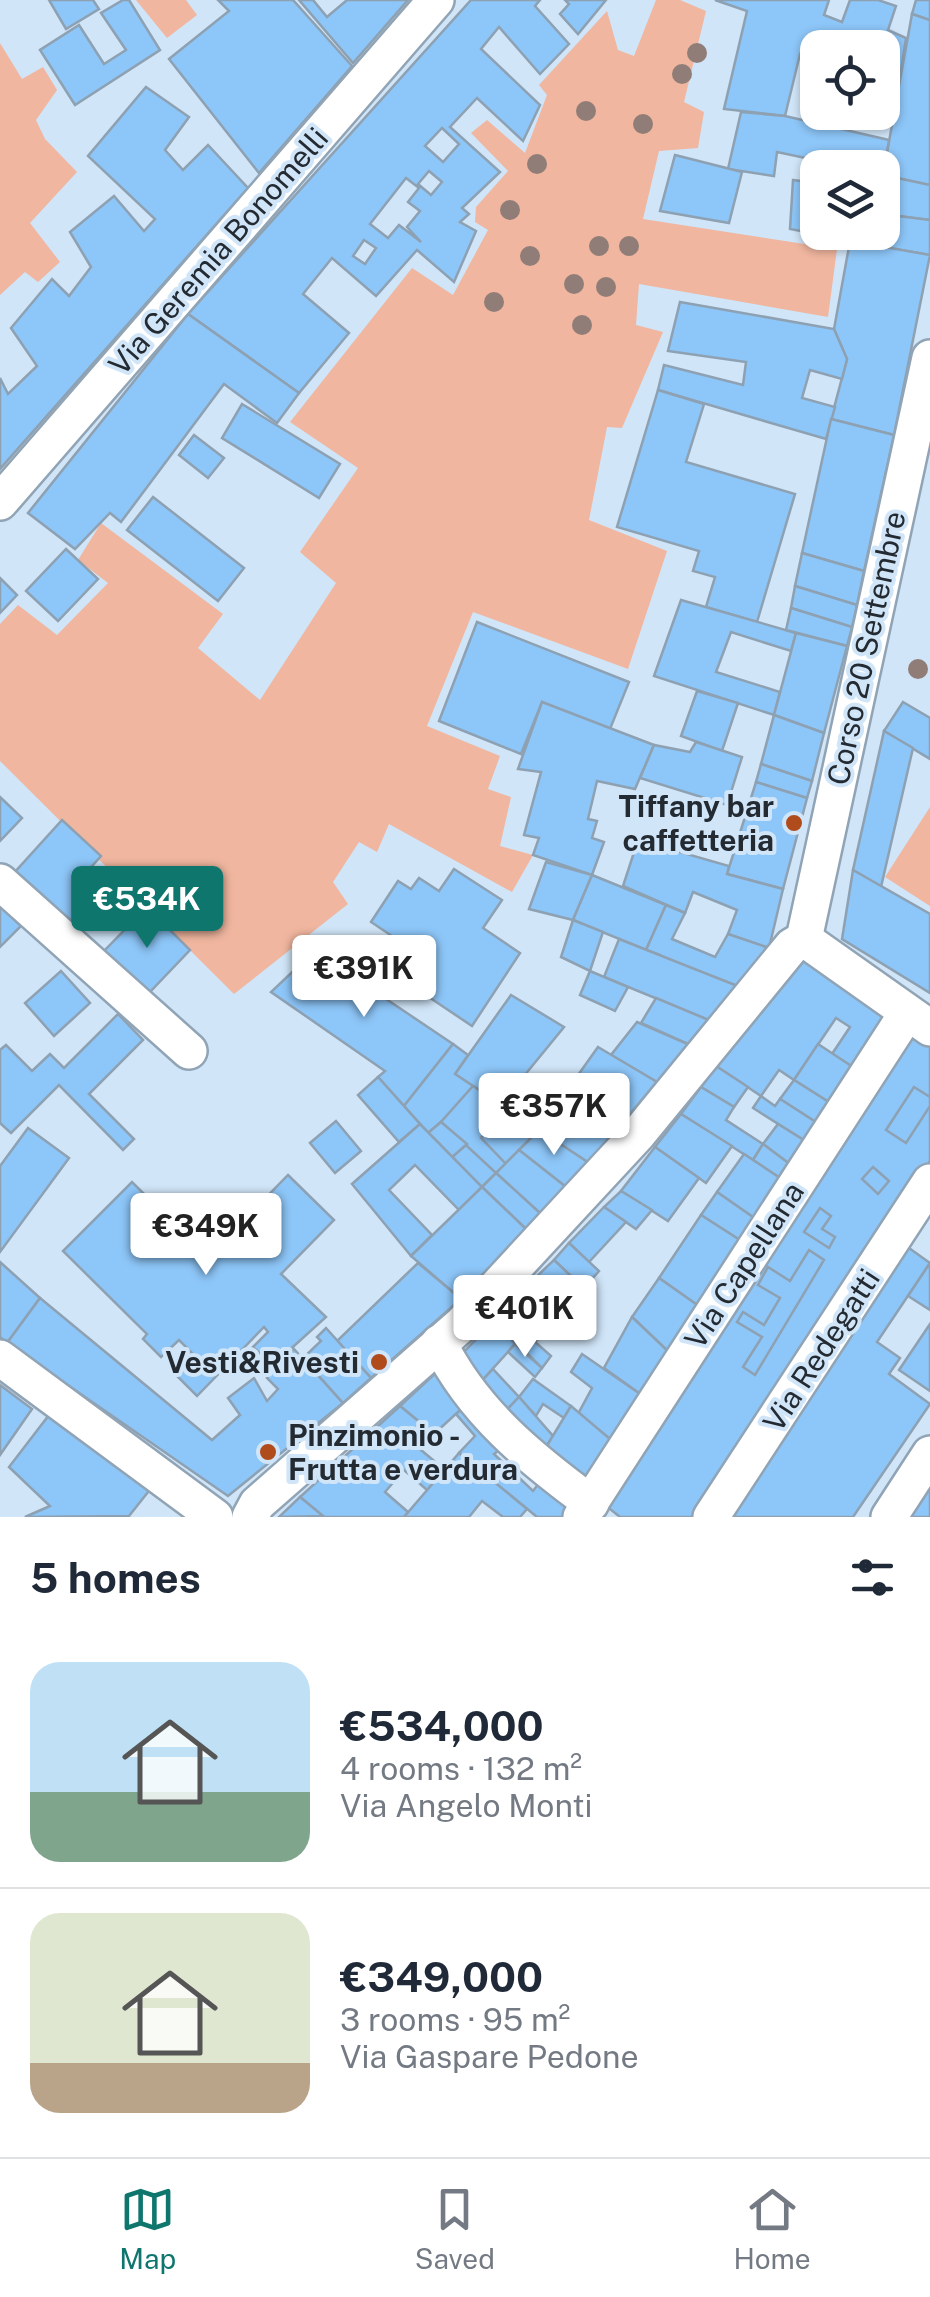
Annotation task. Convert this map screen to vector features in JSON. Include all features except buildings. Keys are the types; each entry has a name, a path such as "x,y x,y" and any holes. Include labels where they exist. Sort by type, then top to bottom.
{"street":[{"name":"Via Geremia Bonomelli","path":"0,502 436,0"},
{"name":"Corso 20 Settembre","path":"804,939 917,485 930,358"},
{"path":"0,882 189,1050"},
{"path":"250,1517 257,1504 439,1343 639,1133 792,946 804,939 918,1020"},
{"name":"Via Capellana","path":"589,1512 918,1020"},
{"name":"Via Redegatti","path":"712,1517 930,1182"},
{"path":"439,1343 450,1366 519,1450 589,1512"},
{"path":"0,1358 215,1517"},
{"path":"889,1517 930,1454"}],"shaded area":[{"path":"136,0 186,0 197,15 167,38"},
{"path":"656,0 680,0 706,11 684,102 704,112 698,148 659,151 643,219 800,243 800,250 837,250 828,317 639,284 636,325 663,332 622,428 607,427 589,520 667,551 628,669 473,612 427,726 500,756 488,789 511,797 500,846 533,855 512,892 389,824 377,852 359,842 333,882 348,904 234,994 0,761 0,624 18,605 57,635 108,583 78,560 101,523 223,614 198,648 260,700 336,583 300,552 358,468 290,422 412,268 453,295 488,230 475,222 476,207 508,171 471,133 487,120 525,153 547,95 539,85 607,11 618,50 634,56"},
{"path":"0,43 22,79 43,67 57,90 36,120 45,139 77,172 30,223 60,262 38,282 25,272 0,295"},
{"path":"930,807 930,906 885,877"}],"place":[{"name":"Tiffany bar caffetteria","path":"794,823"},
{"name":"Vesti&Rivesti","path":"379,1362"},
{"name":"Pinzimonio - Frutta e verdura","path":"268,1452"}]}
